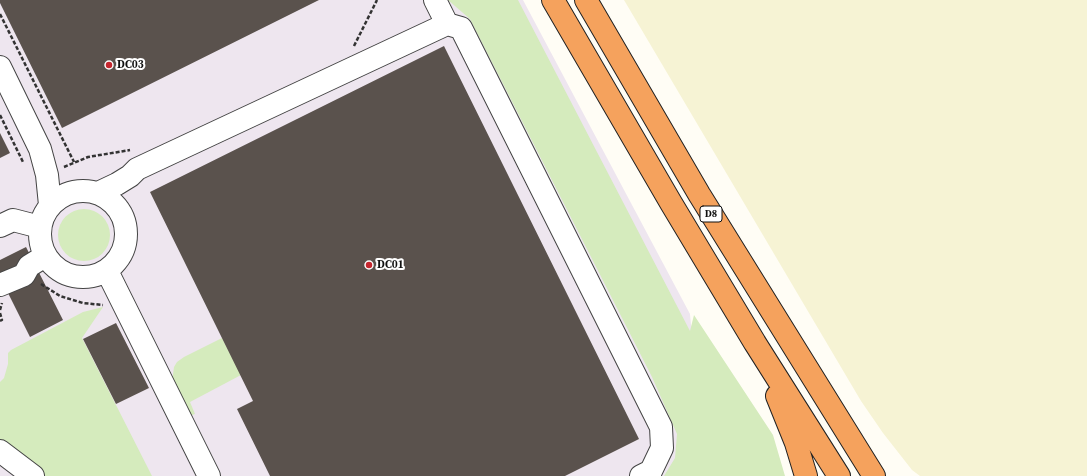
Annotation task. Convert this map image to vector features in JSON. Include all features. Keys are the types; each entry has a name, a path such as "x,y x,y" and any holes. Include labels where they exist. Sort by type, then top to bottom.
{"highway":[{"name":"D8","path":"553,0 671,203 755,343 839,476"},
{"name":"D8","path":"586,0 699,194 874,476"},
{"path":"755,343 796,443 806,476"},
{"path":"841,425 888,476"}],"lane":[{"path":"435,0 447,24"},
{"path":"40,149 66,166 74,186 90,192 111,200 121,212 126,224 127,237 124,250 117,262 107,271 91,277 73,277 57,269 45,256 41,246 40,227 50,205 65,194 90,192 117,184 130,176 137,169 447,24 461,28 661,427 662,448 646,473"},
{"path":"0,67 40,149 47,175 50,205"},
{"path":"121,212 130,176"},
{"path":"0,226 12,220 40,227"},
{"path":"1,293 24,275 29,266 45,256"},
{"path":"107,271 209,476"},
{"path":"0,451 33,476"}],"path":[{"path":"347,49 354,46 377,0"},
{"path":"0,14 66,166 88,157 132,150"},
{"path":"0,115 26,168"},
{"path":"40,283 60,296 83,303 104,305 120,297"},
{"path":"0,310 1,293"},
{"path":"0,313 2,320 0,321"}],"shaded area":[{"path":"0,0 523,0 690,314 705,476 0,476"},
{"path":"624,0 1087,0 1087,476 920,476 912,470 883,433 861,401"}],"green space":[{"path":"448,0 518,0 690,331 694,315 773,435 785,476 664,476 675,458 677,434 652,377 470,19"},
{"path":"84,209 94,211 102,217 108,225 110,235 108,245 102,253 94,259 84,261 74,259 66,253 60,245 58,235 60,225 66,217 74,211"},
{"path":"103,307 82,338 152,476 44,476 0,443 0,382 4,378 8,364 8,353 83,312"},
{"path":"222,338 241,375 190,402 195,414 189,416 172,382 174,367 177,362 184,357"}],"building":[{"name":"DC03","path":"0,0 319,0 62,128 0,3"},
{"name":"DC01","path":"444,46 639,439 565,476 270,476 237,409 253,401 150,192"},
{"path":"0,133 10,153 0,158"},
{"path":"26,247 63,320 30,337 0,277 0,260"},
{"path":"116,323 149,388 116,404 83,339"}],"place":[{"name":"DC03","path":"109,65"},
{"name":"DC01","path":"369,265"}]}
